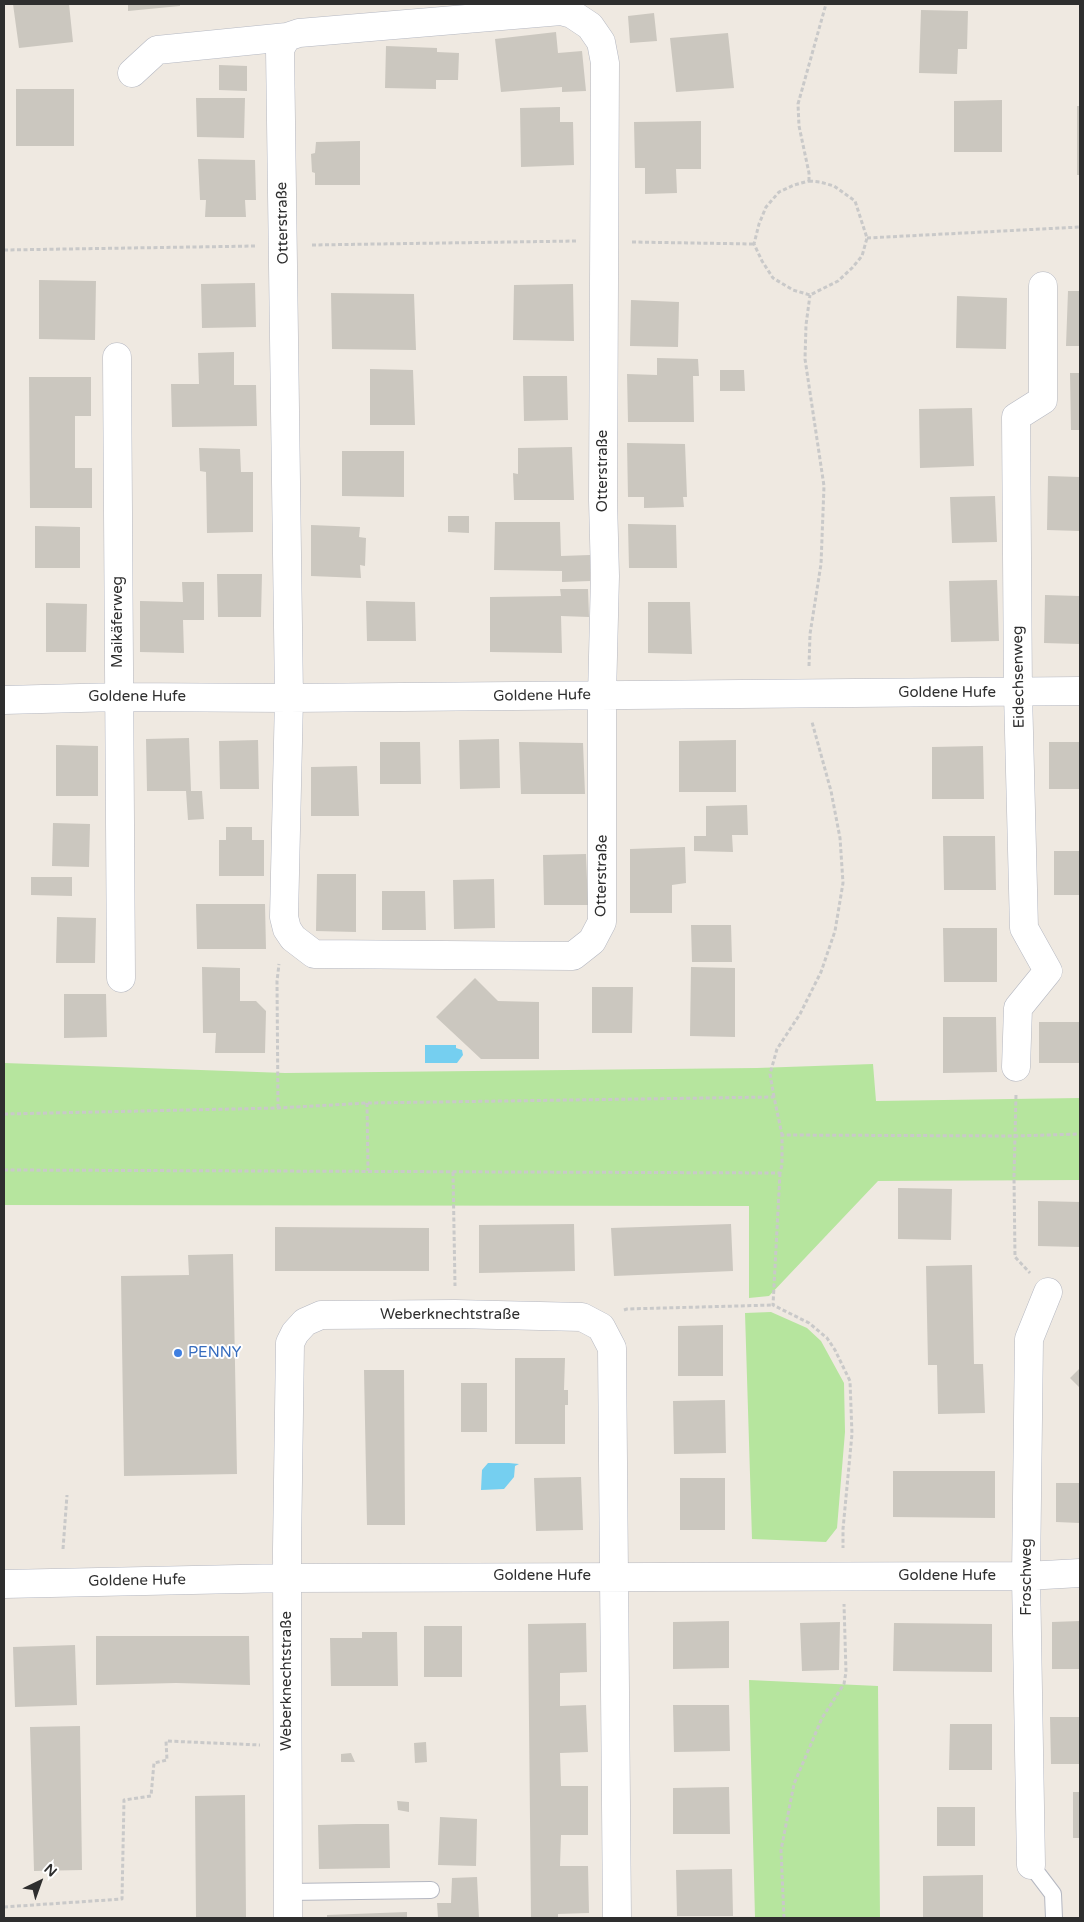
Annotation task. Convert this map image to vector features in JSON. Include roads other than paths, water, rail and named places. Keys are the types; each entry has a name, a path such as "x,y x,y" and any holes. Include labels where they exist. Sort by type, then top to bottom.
{"street":[{"name":"Otterstraße","path":"132,73 157,50 287,37 299,33 561,11 572,14 590,26 601,42 605,63 603,500 605,576 602,696 602,922 592,941 573,956 314,954 293,938 287,930 284,917 289,698 280,49 287,37"},
{"name":"Eidechsenweg","path":"1016,1067 1018,1008 1048,971 1024,928 1018,693 1016,417 1043,400 1043,286"},
{"name":"Maikäferweg","path":"117,357 121,978"},
{"name":"Goldene Hufe","path":"4,700 118,696 289,698 1080,691"},
{"name":"Froschweg","path":"1031,1865 1026,1576 1029,1339 1048,1292"},
{"name":"Weberknechtstraße","path":"288,1905 287,1578 290,1343 295,1333 305,1322 321,1315 455,1314 582,1317 601,1327 612,1348 613,1576"},
{"name":"Goldene Hufe","path":"4,1584 287,1578 1026,1576 1080,1573"},
{"path":"613,1576 616,1918"}],"lane":[{"path":"1031,1865 1053,1894 1054,1918"},
{"path":"288,1905 431,1890"}],"water":[{"path":"425,1045 456,1045 456,1048 462,1050 463,1055 457,1063 425,1063"},
{"path":"488,1463 519,1464 515,1466 514,1477 504,1489 481,1490 482,1470"}],"place":[{"name":"PENNY","path":"178,1353"}]}
